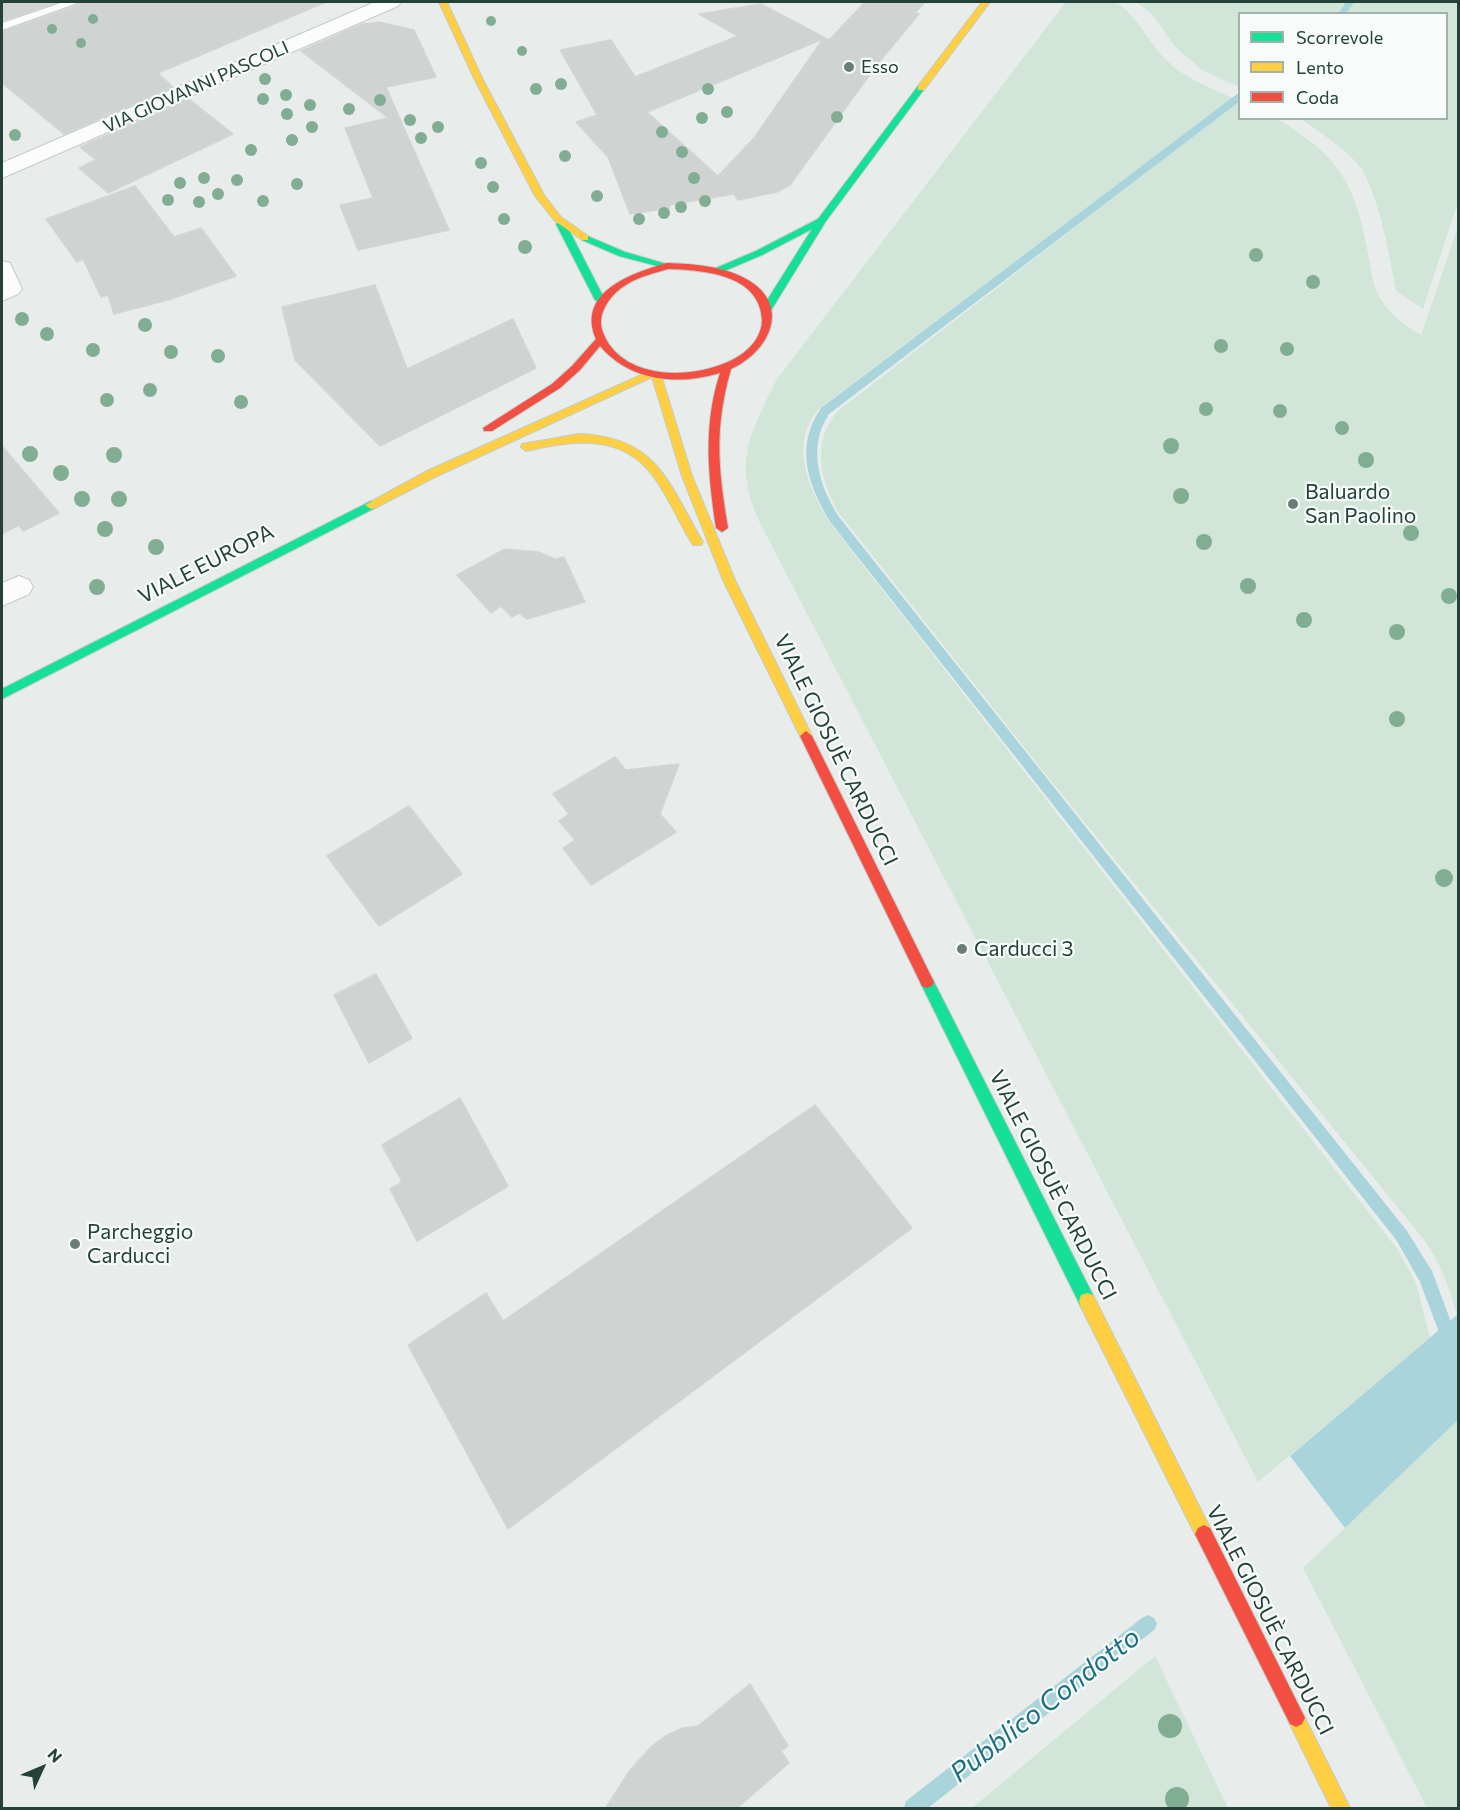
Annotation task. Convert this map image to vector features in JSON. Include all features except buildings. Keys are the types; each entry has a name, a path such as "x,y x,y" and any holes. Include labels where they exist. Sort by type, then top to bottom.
{"main road":[{"path":"442,2 530,179 540,197 558,219 600,300"},
{"path":"766,310 822,220 986,2"},
{"path":"558,219 604,249 629,258 667,266"},
{"path":"719,270 759,253 822,220"},
{"path":"667,266 700,266 719,270 750,286 761,298 766,310 768,327 760,343 746,357 726,369 692,376 653,374 626,366 598,342 593,325 594,312 610,288 624,278 641,271 667,266"},
{"name":"VIALE EUROPA","path":"431,474 470,441 556,386 576,368 598,342"},
{"name":"VIALE GIOSUÈ CARDUCCI","path":"726,369 713,400 711,440 729,580"},
{"name":"VIALE EUROPA","path":"2,694 431,474 653,374"},
{"name":"VIALE GIOSUÈ CARDUCCI","path":"653,374 687,476 729,580 918,965 1341,1809"},
{"name":"VIALE GIOSUÈ CARDUCCI","path":"431,474 556,438 588,435 615,441 632,449 652,467 706,555 729,580"}],"street":[{"name":"VIA GIOVANNI PASCOLI","path":"2,171 391,2"},
{"path":"2,268 10,289 2,293"}],"lane":[{"path":"2,27 74,2"}],"green space":[{"path":"1066,2 1116,2 1130,14 1171,65 1196,81 1232,98 820,408 810,422 805,438 806,472 819,504 837,532 1398,1250 1416,1283 1430,1338 1258,1482 763,529 753,507 748,487 747,452 751,436 777,379"},
{"path":"1136,2 1458,2 1458,202 1423,309 1396,291 1380,215 1363,171 1344,151 1302,120 1448,120 1448,12 1238,12 1238,87 1202,70 1175,47 1152,14"},
{"path":"1238,101 1238,120 1278,120 1307,139 1339,170 1349,187 1362,225 1375,288 1394,316 1421,335 1458,227 1457,1315 1444,1277 1425,1241 1043,771 838,512 823,473 821,447 824,435 838,411"},
{"path":"1458,1420 1458,1808 1427,1808 1303,1568"},
{"path":"1155,1656 1228,1808 972,1808"}],"water":[{"path":"1458,1314 1458,1420 1345,1528 1290,1456"}],"waterway":[{"path":"1343,12 1350,2"},
{"path":"1238,98 825,411 812,437 812,466 821,495 835,520 1402,1236 1426,1277 1451,1342"},
{"name":"Pubblico Condotto","path":"913,1808 1148,1624"}],"traffic: fast":[{"path":"766,310 822,220 921,88"},
{"path":"719,270 759,253 820,221"},
{"path":"561,224 600,300"},
{"path":"585,238 622,254 665,265"},
{"path":"2,694 371,505"},
{"path":"927,982 1087,1301"}],"traffic: slow":[{"path":"443,2 478,78 540,196 558,219 585,238"},
{"path":"921,88 986,2"},
{"path":"371,505 431,474 650,374"},
{"path":"656,375 687,476 729,580 806,736"},
{"path":"526,447 579,438 614,442 630,448 644,458 657,473 697,542"},
{"path":"1087,1301 1204,1534"},
{"path":"1296,1718 1341,1808"}],"traffic: jam":[{"path":"667,266 715,271 746,283 758,293 765,306 767,322 762,339 756,348 747,356 724,368 683,377 645,372 627,365 613,355 602,343 596,329 596,314 604,299 625,281 667,266"},
{"path":"488,428 556,386 576,368 598,342"},
{"path":"722,528 714,467 713,429 719,390 726,369"},
{"path":"806,736 927,982"},
{"path":"1204,1534 1296,1718"}],"place":[{"name":"Esso","path":"849,67"},
{"name":"Baluardo San Paolino","path":"1293,504"},
{"name":"Carducci 3","path":"962,949"},
{"name":"Parcheggio Carducci","path":"75,1244"}]}
